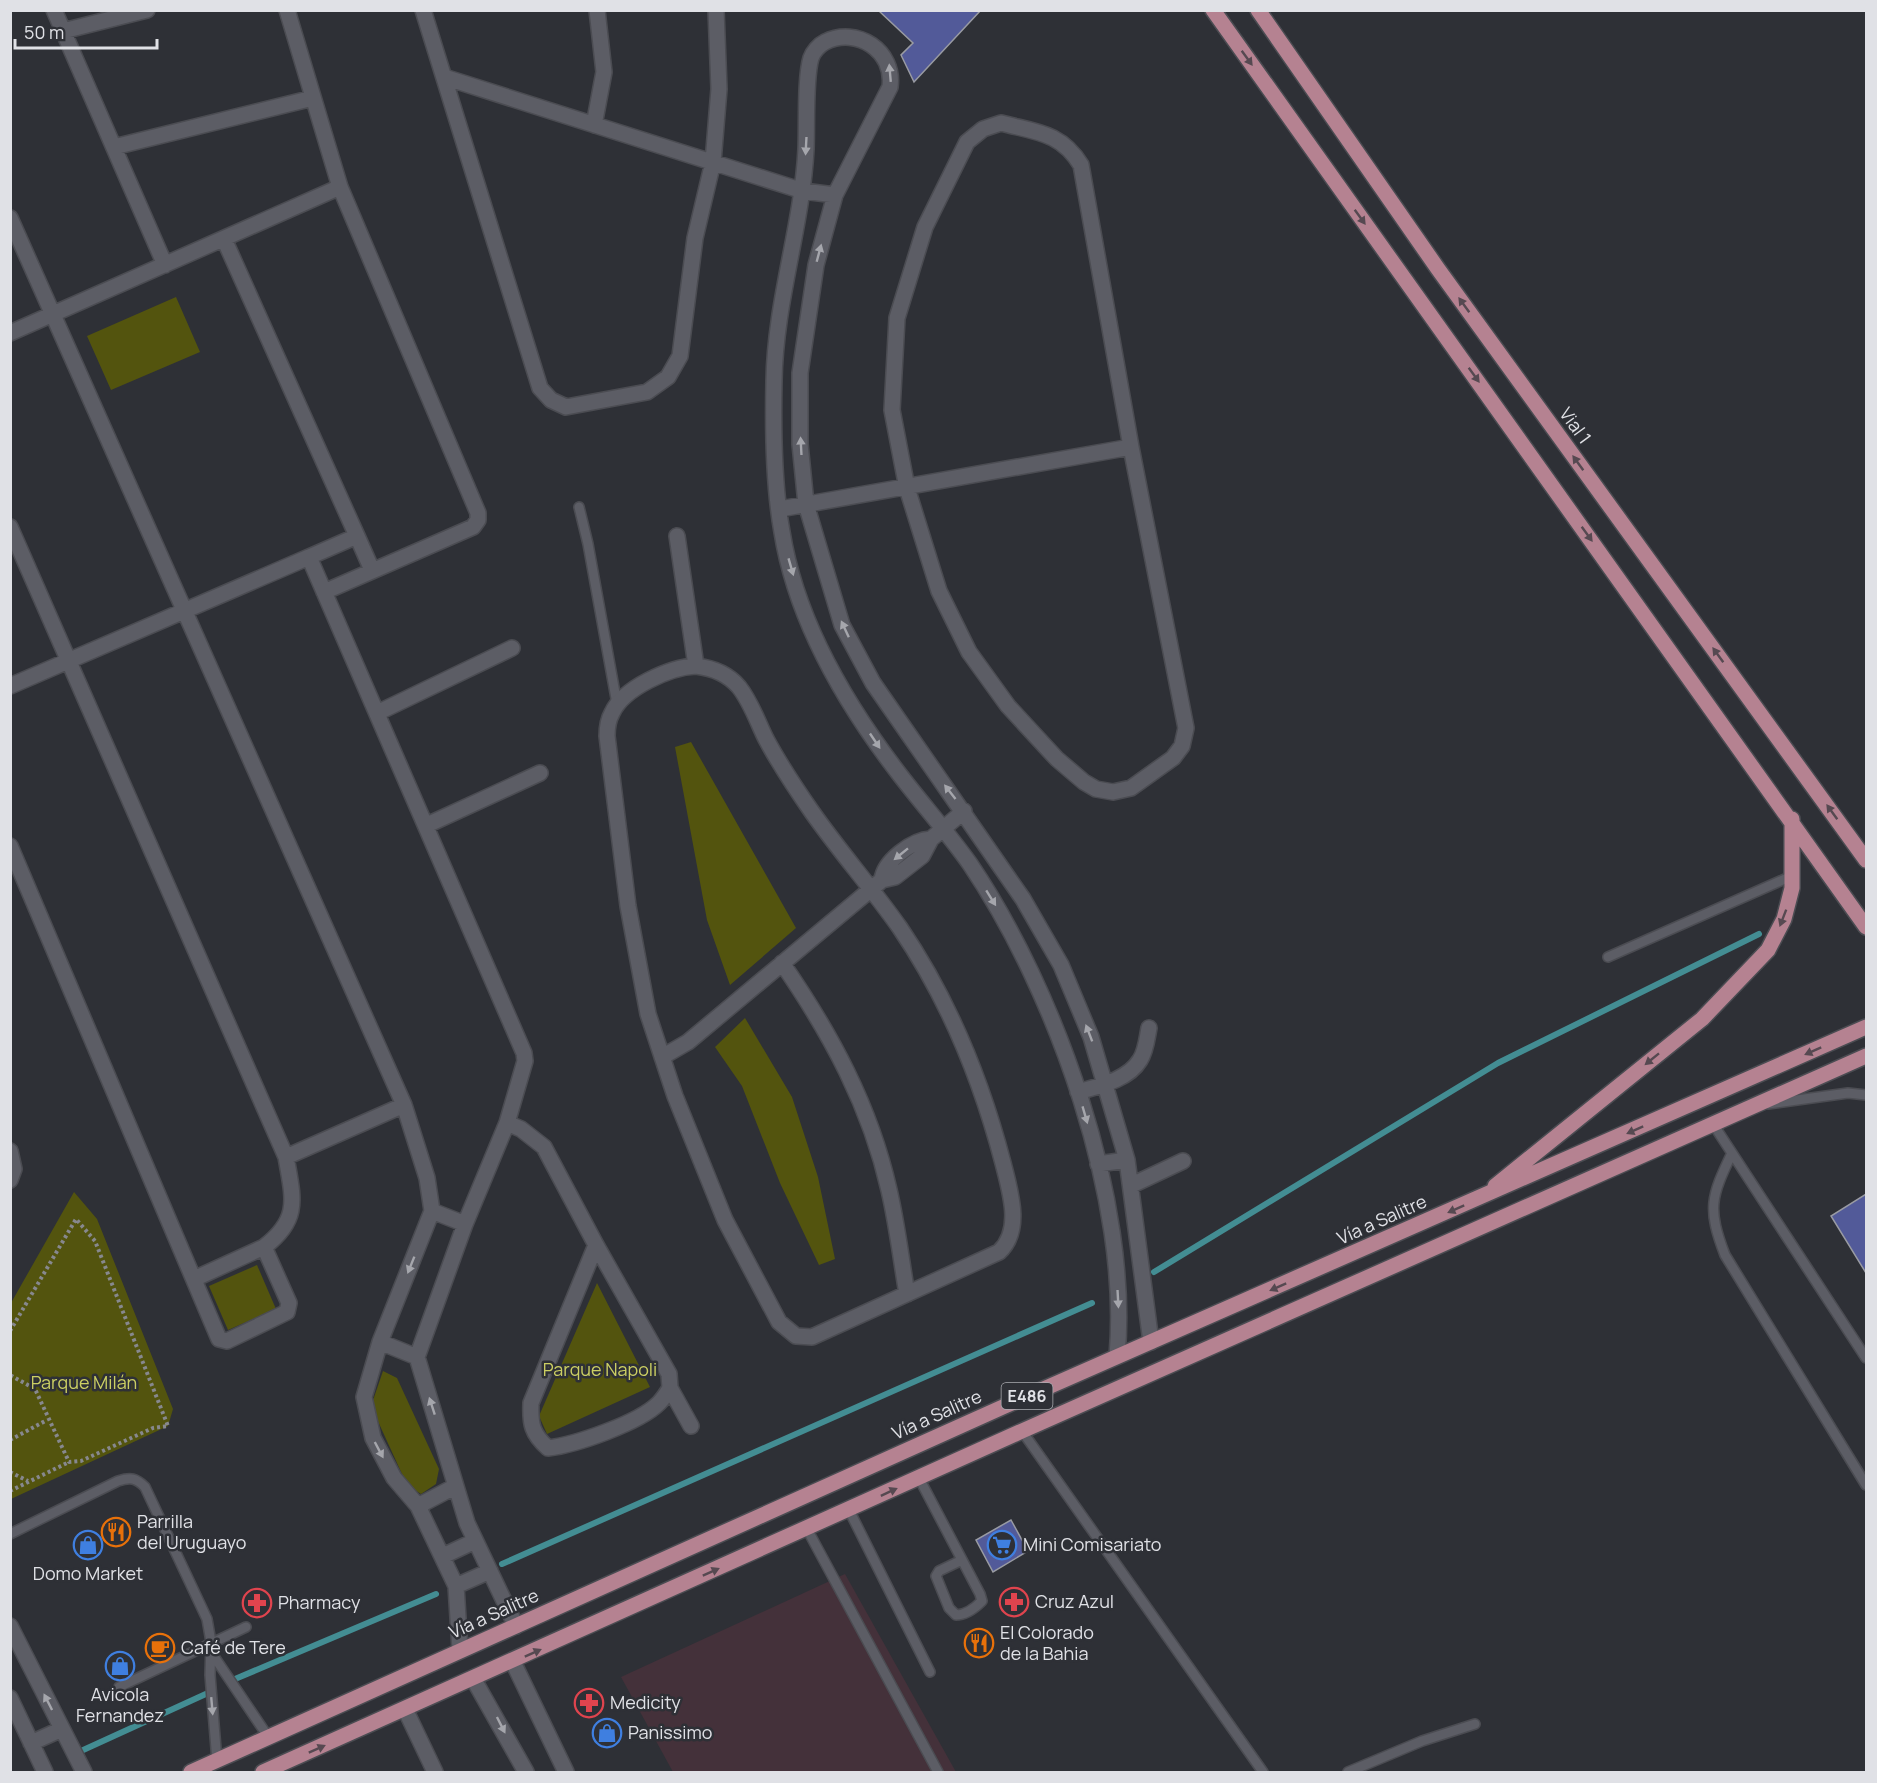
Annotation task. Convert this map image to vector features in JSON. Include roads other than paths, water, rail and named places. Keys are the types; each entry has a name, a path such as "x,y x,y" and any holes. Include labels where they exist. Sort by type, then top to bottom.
{"main road":[{"path":"1213,10 1792,819 1866,927"},
{"name":"Vial 1","path":"1258,10 1438,269 1866,860"},
{"path":"1478,1199 1702,1019 1739,983 1768,950 1784,918 1794,875 1792,819"},
{"name":"Vía a Salitre","path":"191,1773 1117,1356 1866,1028"},
{"name":"E486","path":"263,1773 474,1680 1022,1431 1866,1056"}],"street":[{"path":"54,10 165,265"},
{"path":"63,31 147,10"},
{"path":"287,10 340,187 478,513 478,520 473,527 324,592"},
{"path":"423,10 540,388 551,400 566,407 647,392 668,377 680,356 695,238 713,162 719,89 716,10"},
{"path":"594,125 604,72 597,10"},
{"path":"1117,1356 1119,1328 1117,1284 1098,1164 1078,1092 1050,1016 1016,943 972,867 944,827 894,767 835,678 804,607 782,532 774,378 788,263 803,190 810,60 823,42 839,38 857,38 884,53 892,74 890,87 835,195 816,265 800,373 800,444 807,504 842,626 873,683 1023,899 1061,965 1091,1037 1106,1084 1132,1185 1151,1342"},
{"path":"444,77 803,190 835,195"},
{"path":"114,147 313,98"},
{"path":"1001,123 1056,137 1072,150 1081,165 1131,447 1186,728 1182,746 1173,758 1131,788 1113,792 1096,789 1084,782 1057,759 1008,706 969,652 939,591 907,488 892,410 897,318 925,227 967,142 983,129 1001,123"},
{"path":"10,333 340,187"},
{"path":"10,218 404,1105 427,1178 432,1211 380,1342 364,1397 373,1438 394,1478 418,1506 456,1586 460,1650"},
{"path":"224,239 372,570"},
{"path":"780,509 1131,447"},
{"path":"10,527 286,1157 292,1208 282,1233 264,1247 194,1279"},
{"path":"10,686 357,536"},
{"path":"677,536 696,666"},
{"path":"309,557 524,1053 525,1061 507,1123 465,1224 417,1357 445,1446 454,1488 475,1541 516,1626"},
{"path":"377,713 512,648"},
{"path":"696,666 715,670 739,687 789,778 830,836 877,884 931,978 961,1036 993,1127 1014,1224 1009,1240 999,1252 812,1337 796,1336 783,1328 725,1220 689,1134 648,1014 630,916 607,736 612,713 617,704 633,691 668,672 696,666"},
{"path":"427,825 540,773"},
{"path":"662,1057 688,1042 877,884 886,866 915,843 931,839 964,811"},
{"path":"10,846 219,1339 227,1341 288,1312 290,1308 264,1247"},
{"path":"782,963 830,1037 865,1111 889,1189 907,1294"},
{"path":"1078,1092 1106,1084 1123,1076 1142,1059 1149,1028"},
{"path":"286,1157 404,1105"},
{"path":"507,1123 521,1129 544,1147 669,1374 670,1388 691,1426"},
{"path":"10,1152 14,1169 10,1180"},
{"path":"1098,1164 1127,1160"},
{"path":"1132,1185 1183,1161"},
{"path":"432,1211 465,1224"},
{"path":"596,1245 531,1403 530,1425 537,1438 548,1448 564,1446 633,1419 658,1404 670,1388"},
{"path":"380,1342 417,1357"},
{"path":"418,1506 454,1488"},
{"path":"443,1556 475,1541"},
{"path":"456,1586 490,1571"},
{"path":"10,1626 62,1729 77,1770"},
{"path":"513,1662 563,1771"},
{"path":"474,1680 526,1773"},
{"path":"10,1698 45,1773"},
{"path":"405,1709 435,1773"},
{"path":"32,1743 62,1729"}],"lane":[{"path":"579,507 588,544 617,704"},
{"path":"1608,957 1794,875"},
{"path":"1756,1105 1848,1093 1866,1095"},
{"path":"1713,1124 1866,1358"},
{"path":"1731,1153 1714,1192 1715,1228 1725,1255 1866,1485"},
{"path":"1022,1431 1263,1773"},
{"path":"10,1534 118,1481 128,1478 138,1479 146,1487 202,1609 211,1647 210,1675 217,1761"},
{"path":"919,1478 962,1560 982,1601 962,1615 956,1615 949,1608 936,1576 939,1571 962,1560"},
{"path":"849,1510 930,1672"},
{"path":"807,1529 938,1773"},
{"path":"119,1687 211,1647 246,1627"},
{"path":"211,1647 269,1738"},
{"path":"1348,1773 1422,1741 1475,1724"}],"waterway":[{"path":"1154,1272 1498,1063 1759,934"},
{"path":"502,1564 1092,1303"},
{"path":"235,1679 436,1594"},
{"path":"81,1751 208,1693"}],"place":[{"name":"Parrilla del Uruguayo","path":"116,1532"},
{"name":"Domo Market","path":"88,1545"},
{"name":"Mini Comisariato","path":"1002,1545"},
{"name":"Cruz Azul","path":"1014,1602"},
{"name":"Pharmacy","path":"257,1603"},
{"name":"El Colorado de la Bahia","path":"979,1643"},
{"name":"Café de Tere","path":"160,1648"},
{"name":"Avicola Fernandez","path":"120,1666"},
{"name":"Medicity","path":"589,1703"},
{"name":"Panissimo","path":"607,1733"}],"park label":[{"name":"Parque Napoli","path":"600,1370"},
{"name":"Parque Milán","path":"84,1383"}]}
